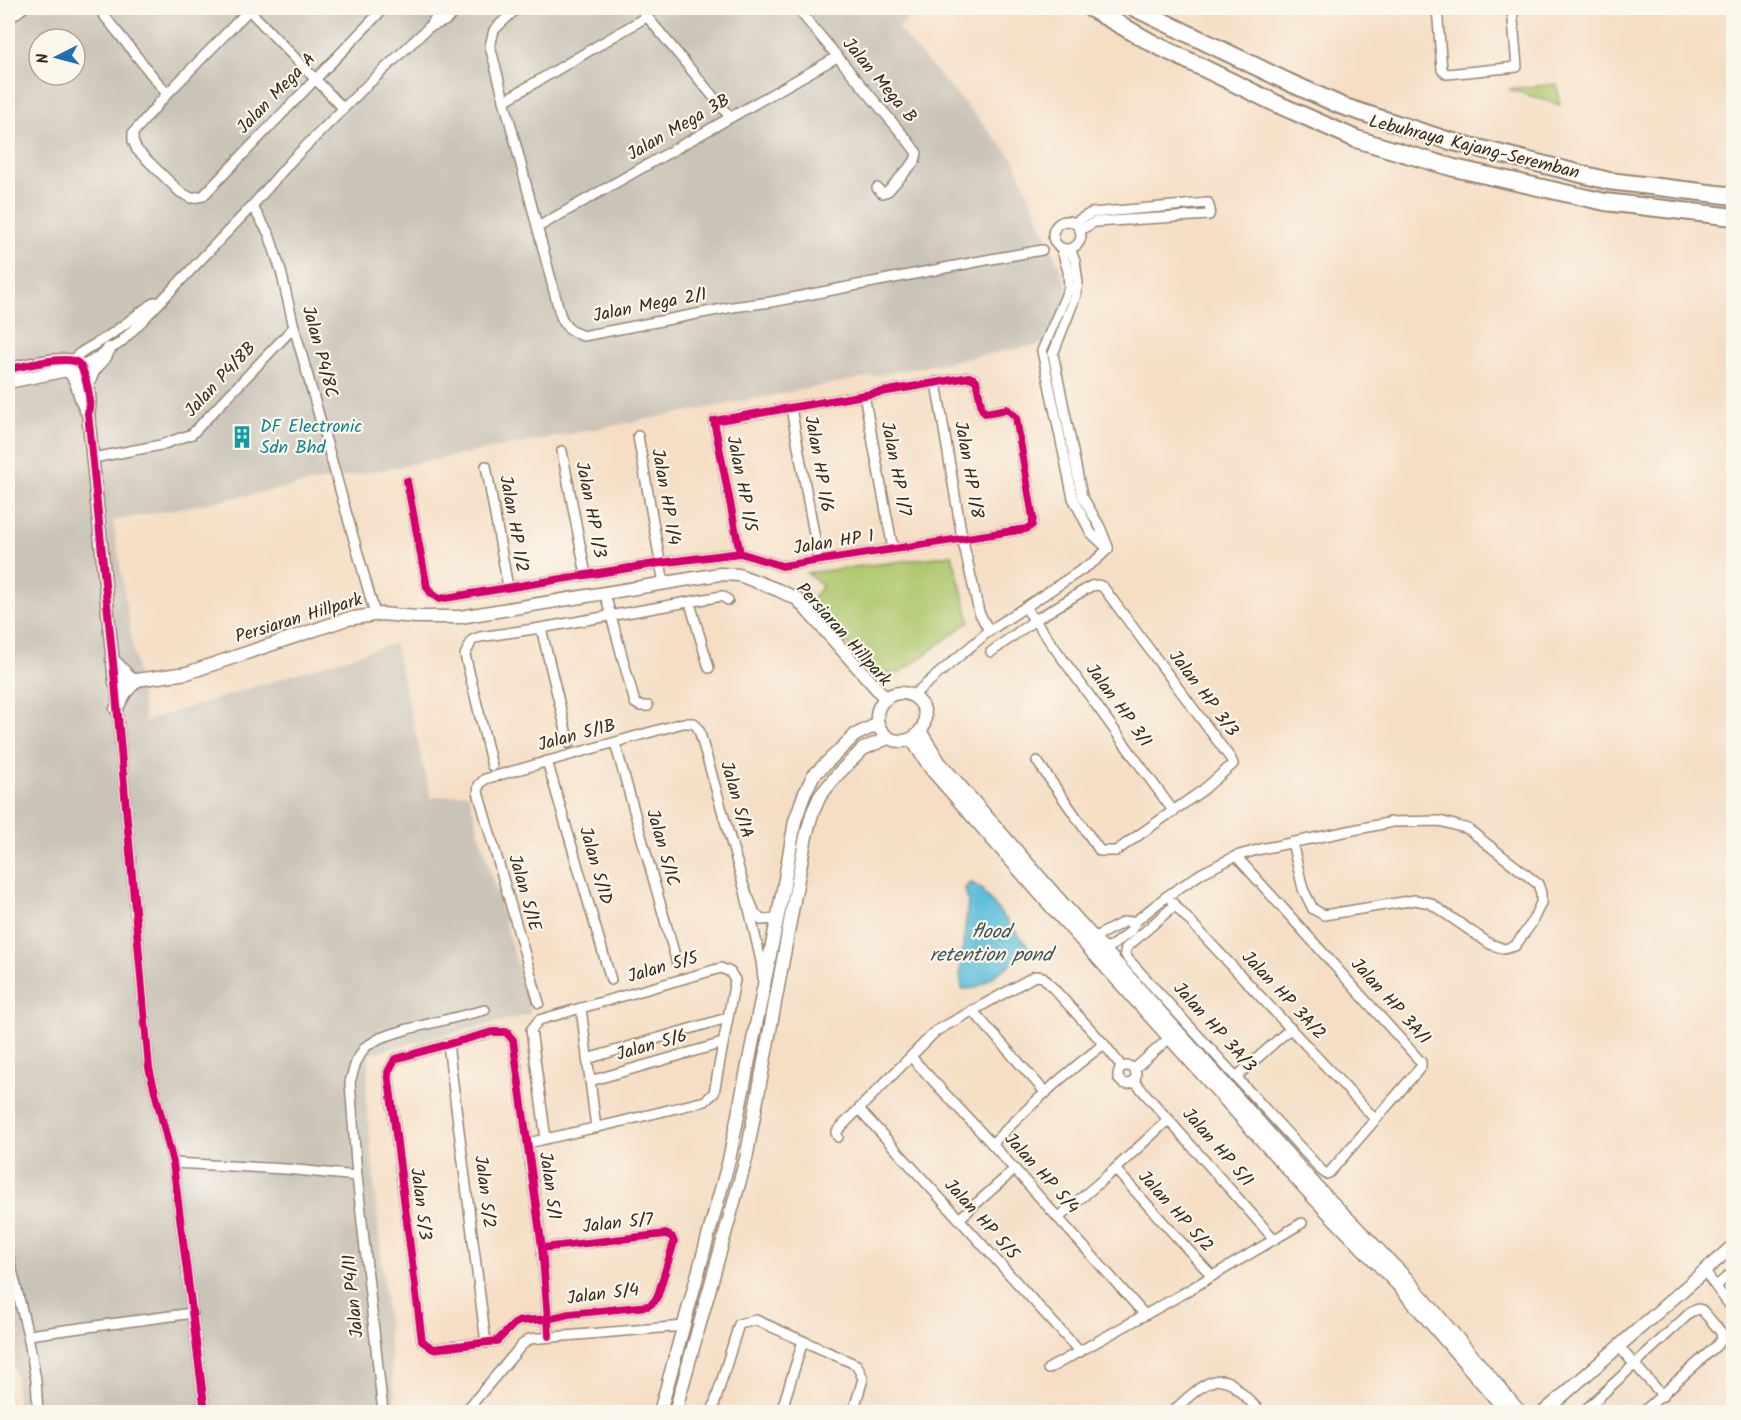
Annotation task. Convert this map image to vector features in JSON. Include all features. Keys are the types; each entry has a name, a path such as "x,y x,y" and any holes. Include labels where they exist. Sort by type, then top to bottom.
{"highway":[{"name":"Lebuhraya Kajang-Seremban","path":"1090,8 1154,44 1275,103 1356,139 1454,168 1605,201 1734,217"},
{"name":"Lebuhraya Kajang-Seremban","path":"1135,8 1342,106 1450,141 1609,181 1734,196"}],"street":[{"path":"8,20 24,8"},
{"path":"98,8 167,94 248,9 343,108"},
{"name":"Jalan Mega A","path":"167,94 133,133 133,141 137,150 180,192 191,198 203,196 384,8"},
{"path":"8,382 73,367 120,342 343,108 429,27 443,8"},
{"path":"429,27 445,21 459,8"},
{"name":"Jalan Mega 2/1","path":"517,8 494,30 490,46 564,326 570,332 583,336 1042,250"},
{"path":"640,8 730,117"},
{"name":"Jalan Mega B","path":"797,8 917,153 915,161 888,191 882,193 877,188"},
{"path":"1437,8 1442,70 1447,74 1517,67 1512,8"},
{"path":"504,101 648,16"},
{"name":"Jalan Mega 3B","path":"538,227 837,57"},
{"path":"1209,203 1210,206 1209,215 1095,222 1077,227 1091,213 1209,203"},
{"name":"Jalan P4/8C","path":"252,206 268,234 281,271 294,327 375,614"},
{"path":"1066,249 1078,244 1080,240 1077,227 1070,222 1061,222 1054,229 1054,242 1066,249 1075,261 1078,283 1076,297 1053,354 1082,496 1100,527 1108,549"},
{"path":"1066,249 1069,288 1042,351 1073,498 1091,533 1108,549"},
{"path":"88,413 81,403 73,367 80,352 103,340 169,292"},
{"name":"Jalan P4/8B","path":"93,458 161,445 192,434 294,327"},
{"path":"87,386 93,371 109,349"},
{"path":"8,369 58,360 73,367 87,386 90,398 88,413 115,683 149,1068 173,1163 205,1413"},
{"name":"Jalan HP 1","path":"407,481 427,587 431,594 439,599 660,563 740,553 782,566 1026,529 1032,525 1033,518 1016,417 1007,410 985,413 982,409 976,380 969,376 936,382"},
{"path":"791,408 936,382"},
{"name":"Jalan HP 1/8","path":"936,382 962,537 979,612 989,630"},
{"name":"Jalan HP 1/7","path":"864,395 893,549"},
{"name":"Jalan HP 1/5","path":"740,553 714,421 791,408"},
{"name":"Jalan HP 1/6","path":"791,408 819,561"},
{"path":"1058,428 1059,420 1066,418"},
{"name":"Jalan HP 1/4","path":"638,436 660,563"},
{"name":"Jalan HP 1/3","path":"562,451 586,575"},
{"name":"Jalan HP 1/2","path":"486,466 508,587"},
{"path":"912,696 989,630 1095,561 1108,549"},
{"path":"660,563 664,584"},
{"name":"Persiaran Hillpark","path":"115,683 187,673 347,619 375,614 416,617 460,616 720,574 739,575 778,590 884,701"},
{"name":"Jalan HP 3/3","path":"1035,620 1091,586 1103,587 1231,759 1233,764 1229,769 1174,812"},
{"path":"605,594 635,703 648,706"},
{"path":"492,766 465,655 472,640 722,596 728,600"},
{"path":"690,603 709,668"},
{"name":"Jalan HP 3/1","path":"1024,607 1174,812"},
{"path":"991,652 1035,620"},
{"path":"541,628 569,743"},
{"path":"112,659 130,678 136,681 125,693 116,709"},
{"path":"899,693 912,696 919,702 925,716 924,724 916,735 902,741 888,738 884,734 878,724 878,710 884,701 899,693"},
{"name":"Jalan 5/1B","path":"478,792 484,778 683,723 694,723"},
{"name":"Jalan 5/1A","path":"694,723 699,730 744,887"},
{"path":"660,1413 729,1160 795,821 813,776 855,735 878,724"},
{"path":"916,735 1089,940 1311,1196 1399,1286 1507,1413"},
{"path":"675,1413 746,1159 806,836 820,796 837,774 863,749 888,738"},
{"name":"Jalan 5/1C","path":"615,743 677,963"},
{"name":"Jalan 5/1D","path":"547,761 611,980"},
{"path":"1037,761 1100,851 1116,851 1174,812"},
{"name":"Jalan 5/1E","path":"478,792 539,1003"},
{"path":"1101,954 1130,932 1136,921 1167,896 1202,873 1236,856 1292,842 1392,822 1440,821 1468,829 1538,884 1541,903 1531,924 1515,946 1504,950 1490,944 1430,903 1415,900 1324,915 1313,909 1303,889 1292,842"},
{"name":"Jalan HP 3A/1","path":"1236,856 1421,1062 1421,1067 1329,1173"},
{"path":"744,887 755,913 761,920 777,919"},
{"path":"744,887 764,983"},
{"name":"Jalan HP 3A/2","path":"1167,896 1375,1119"},
{"name":"Jalan HP 3A/3","path":"1175,905 1126,948 1125,953 1322,1171 1329,1173"},
{"path":"1089,940 1124,922 1136,921"},
{"path":"774,935 772,977 778,987"},
{"name":"Jalan 5/5","path":"528,1143 596,1128 705,1101 714,1093 735,980 730,972 721,968 539,1020 531,1030 546,1139"},
{"path":"837,1137 838,1130 936,1031 1035,976 1043,977 1122,1067"},
{"path":"760,1002 778,987"},
{"path":"581,1008 596,1128"},
{"name":"Jalan P4/11","path":"383,1413 357,1176 350,1082 356,1062 364,1047 380,1038 485,1010"},
{"path":"972,1010 1046,1093"},
{"path":"587,1059 728,1018"},
{"path":"1236,1077 1291,1028"},
{"name":"Jalan 5/3","path":"513,1040 506,1032 492,1032 395,1059 388,1072 422,1341 432,1350 486,1343 497,1341 520,1321 548,1319"},
{"path":"1134,1069 1173,1035"},
{"path":"1173,1035 1407,1279 1520,1413"},
{"name":"Jalan 5/1","path":"513,1040 542,1248 549,1336"},
{"name":"Jalan 5/6","path":"590,1081 723,1042"},
{"name":"Jalan 5/2","path":"448,1044 486,1343"},
{"path":"992,1144 1074,1066 1104,1044"},
{"name":"Jalan HP 5/4","path":"911,1057 1015,1169 1144,1315"},
{"path":"1129,1066 1134,1069 1136,1074 1134,1081 1129,1084 1121,1082 1118,1074 1122,1067 1129,1066"},
{"name":"Jalan HP 5/1","path":"1134,1081 1274,1239"},
{"name":"Jalan HP 5/5","path":"859,1109 1080,1352"},
{"path":"1058,1218 1169,1119"},
{"path":"729,1160 746,1159"},
{"path":"173,1163 286,1169 357,1176"},
{"path":"958,1219 1015,1169"},
{"name":"Jalan HP 5/2","path":"1115,1169 1212,1276"},
{"path":"1048,1369 1302,1223"},
{"name":"Jalan 5/7","path":"542,1248 666,1234 672,1237 674,1242 658,1295"},
{"path":"1544,1413 1734,1245"},
{"path":"8,1254 28,1335 36,1380 38,1413"},
{"path":"1704,1271 1734,1311"},
{"path":"1716,1286 1734,1271"},
{"name":"Jalan 5/4","path":"548,1319 569,1314 648,1306 658,1295"},
{"path":"1583,1413 1691,1312 1702,1310 1721,1332 1722,1338 1643,1413"},
{"path":"28,1335 193,1313"},
{"path":"712,1413 739,1323 756,1320 857,1365 863,1379 853,1413"},
{"path":"465,1413 522,1345 530,1339 684,1326"},
{"path":"780,1413 802,1341"},
{"path":"1619,1347 1663,1396"},
{"path":"1172,1413 1202,1387 1219,1380 1229,1382 1261,1413"}],"shaded area":[{"path":"8,8 918,8 898,29 1014,159 1070,292 1052,342 113,521 145,721 394,643 431,798 468,793 531,1014 369,1054 366,1099 396,1412 18,1412 15,1372 8,1335"}],"green space":[{"path":"1557,84 1560,105 1509,89"},
{"path":"952,555 970,621 900,673 874,672 808,603 823,586 807,573"}],"water":[{"name":"flood retention pond","path":"970,882 980,888 1027,945 1027,953 976,988 962,989 960,972 968,902 965,889"}],"cycle path":[{"path":"8,369 55,360 78,363 85,376 90,402 88,413 115,683 149,1068 173,1163 205,1412"},
{"path":"407,481 427,587 439,599 660,563 740,553 782,566 1026,529 1032,525 1033,518 1016,417 1007,409 985,413 982,409 976,380 969,377 714,421 740,553"},
{"path":"542,1248 666,1234 672,1237 674,1242 658,1295 648,1306 569,1314 548,1319 520,1321 497,1341 433,1349 422,1341 388,1072 395,1059 492,1032 506,1032 513,1040 542,1248 548,1319 549,1336"}],"place":[{"name":"DF Electronic Sdn Bhd","path":"242,437"}]}
